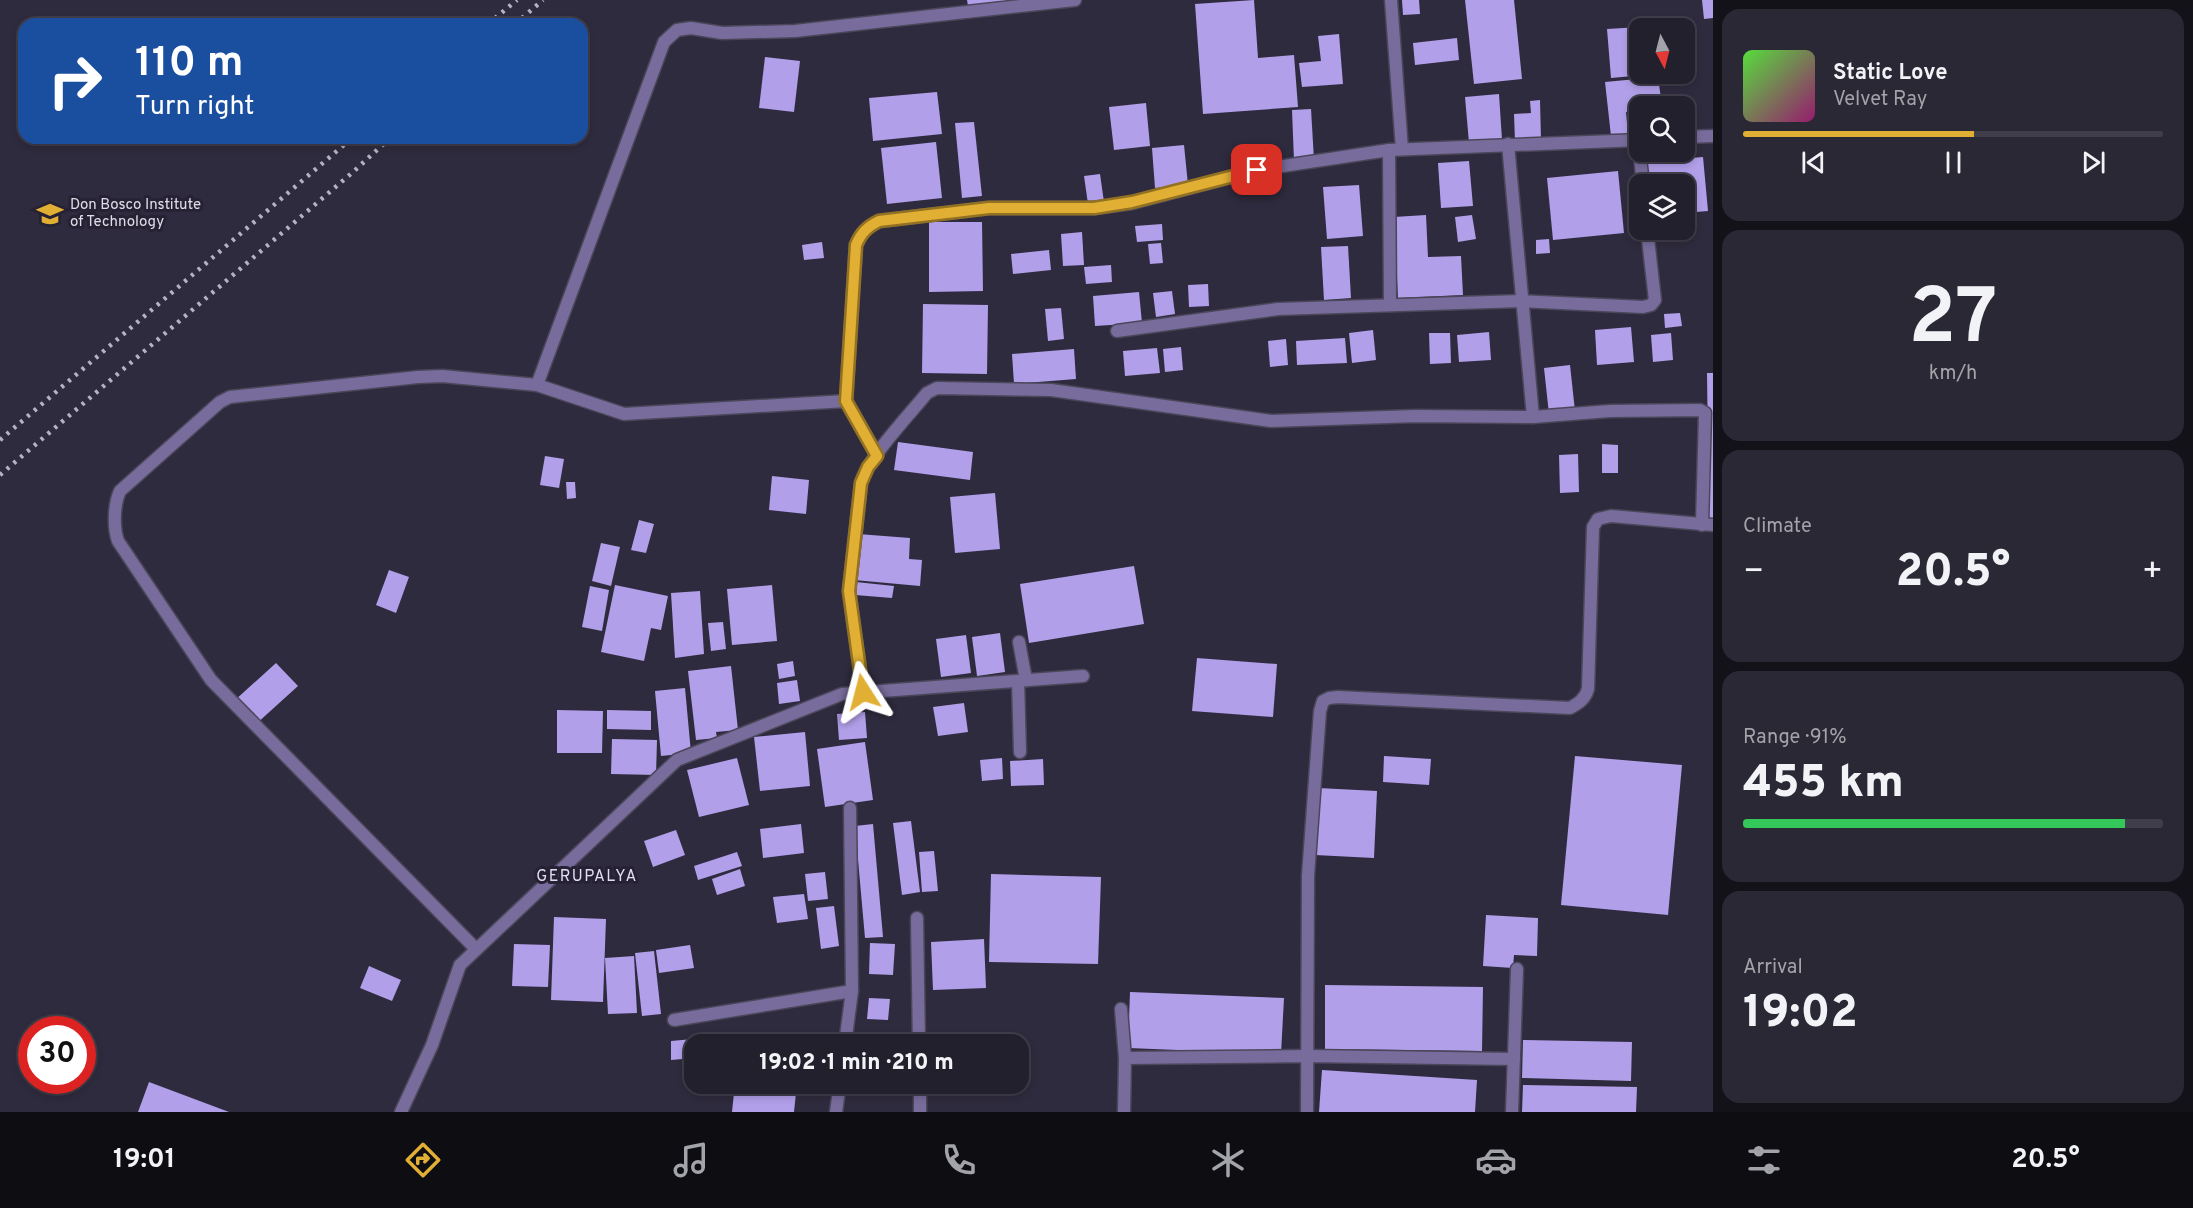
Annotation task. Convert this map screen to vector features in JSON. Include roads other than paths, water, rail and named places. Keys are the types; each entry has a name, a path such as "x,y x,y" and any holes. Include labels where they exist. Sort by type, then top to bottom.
{"street":[{"path":"537,385 664,42 677,30 691,28 722,33 795,31 1075,0"},
{"path":"1391,0 1402,149"},
{"path":"1695,137 1713,136"},
{"path":"877,456 846,401 856,245 861,234 870,225 879,221 989,208 1094,208 1142,200 1257,170 1389,150 1629,140"},
{"path":"1508,144 1533,417"},
{"path":"1389,150 1390,305"},
{"path":"1117,331 1278,309 1521,301 1643,308 1651,305 1655,300 1648,240"},
{"path":"476,949 211,680 118,541 115,530 117,500 120,491 220,402 230,397 442,376 537,385 617,412 632,414 846,401"},
{"path":"863,692 849,591 861,483 868,467 927,393 943,387 1051,390 1271,421 1416,416 1533,417 1610,411 1703,411 1707,525 1611,516 1598,519 1593,527 1588,689 1580,702 1570,708 1338,697 1323,701 1320,711 1308,876 1307,1112"},
{"path":"1020,642 1022,681 1020,752"},
{"path":"401,1112 432,1045 460,965 677,760 842,694 1083,676"},
{"path":"846,1034 852,991 850,808"},
{"path":"917,918 919,1034"},
{"path":"1512,1112 1517,969"},
{"path":"674,1020 852,991"},
{"path":"1121,1010 1125,1058 1124,1112"},
{"path":"1125,1058 1307,1056 1514,1059"},
{"path":"836,1112 838,1094"},
{"path":"920,1094 920,1112"}],"railway":[{"path":"495,18 517,0"},
{"path":"522,18 543,0"},
{"path":"0,440 345,144"},
{"path":"0,475 383,144"}],"place":[{"name":"Don Bosco Institute of Technology","path":"50,214"}],"district":[{"name":"GERUPALYA","path":"587,877"}]}
